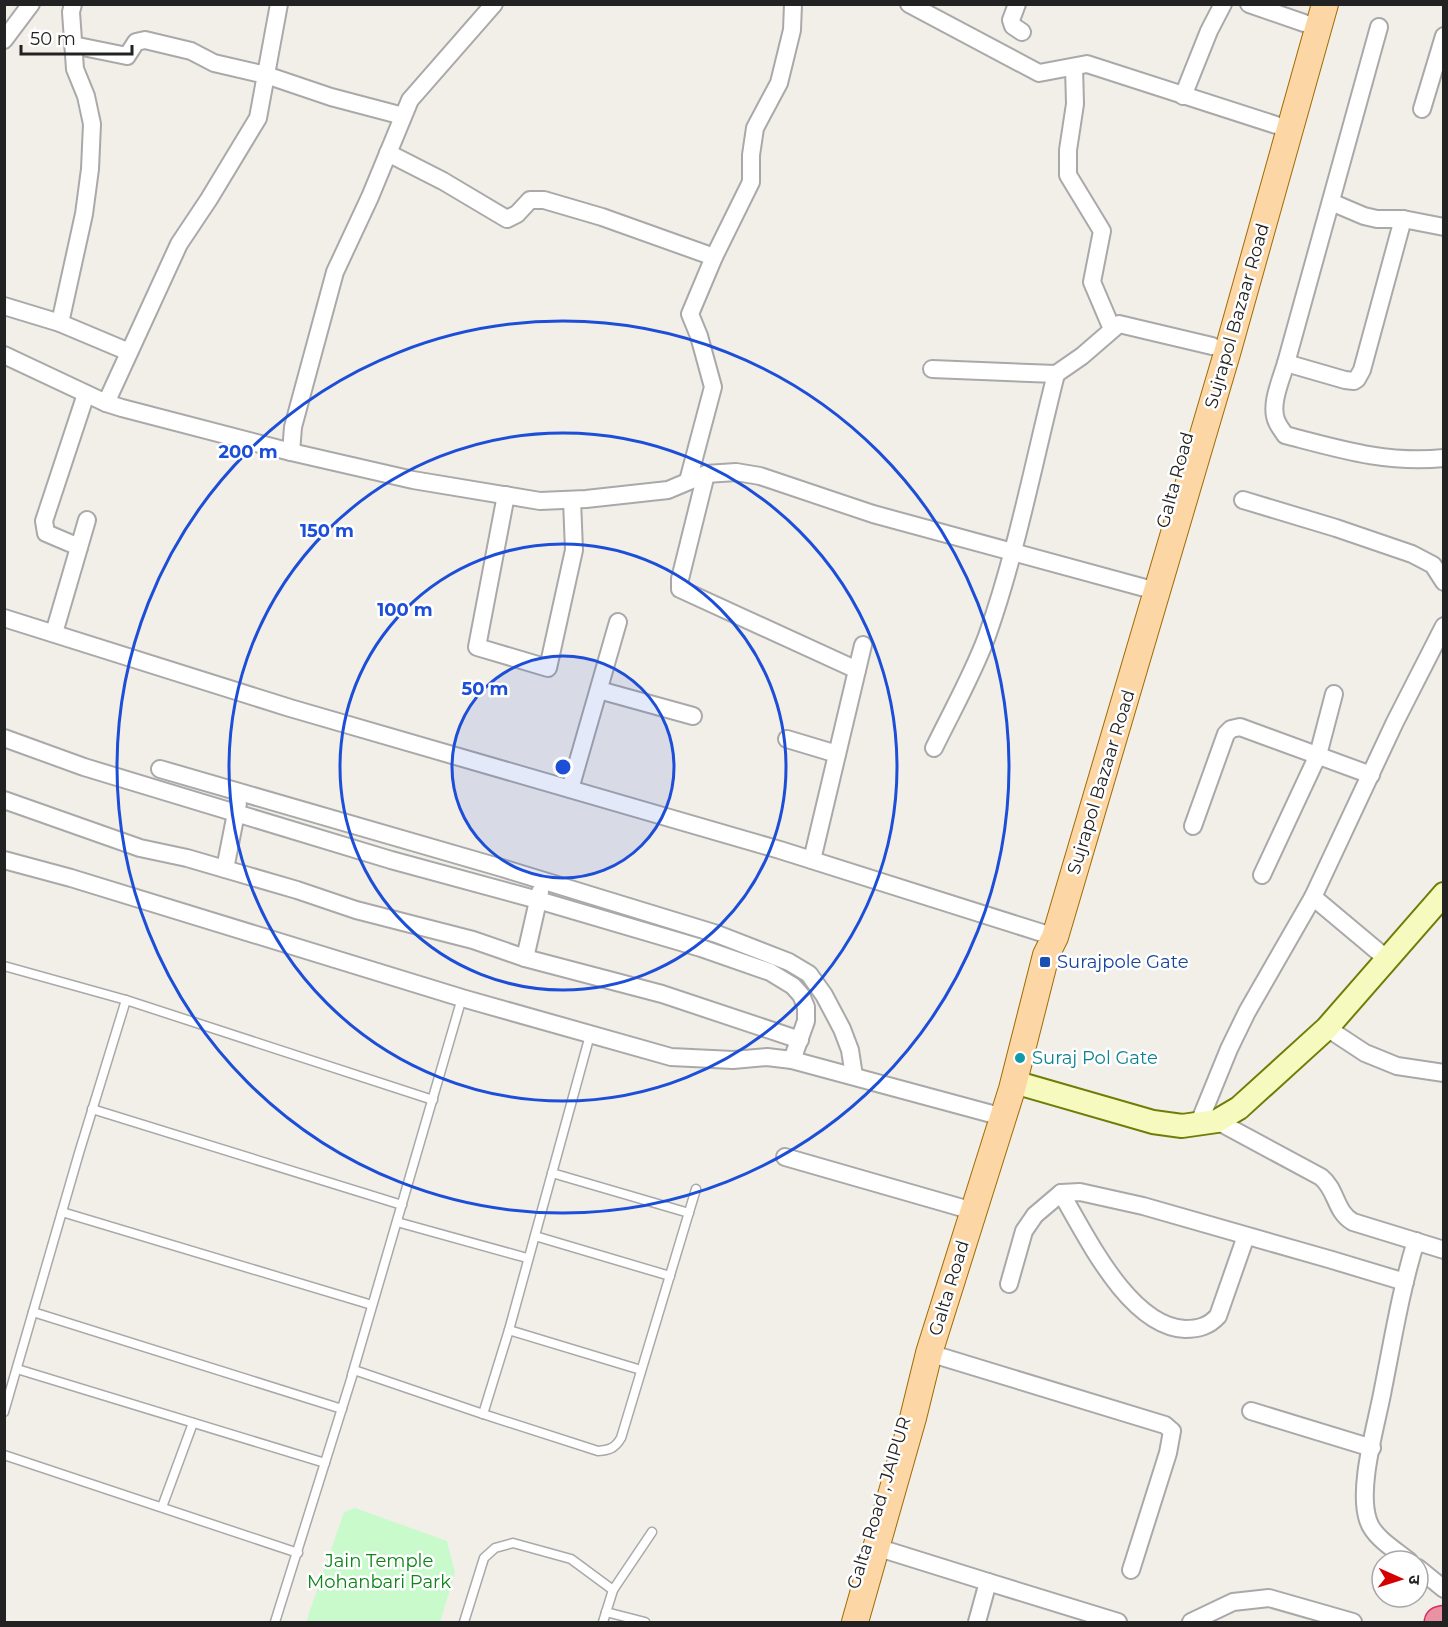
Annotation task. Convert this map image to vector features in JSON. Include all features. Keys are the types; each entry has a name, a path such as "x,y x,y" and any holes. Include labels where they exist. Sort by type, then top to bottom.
{"main road":[{"name":"Sujrapol Bazaar Road","path":"1048,942 1228,350 1325,4"},
{"name":"Galta Road","path":"855,1623 929,1353 1014,1082 1048,942 1145,588 1307,14"},
{"name":"Galta Road , JAIPUR","path":"843,1623 904,1415 920,1385"}],"street":[{"path":"4,40 31,4"},
{"path":"60,323 84,213 90,169 92,124 86,96 75,69 71,12 73,4"},
{"path":"106,403 179,244 258,118 279,4"},
{"path":"291,452 293,427 335,272 370,197 410,100 494,4"},
{"path":"688,481 713,387 699,336 690,314 714,257 751,182 751,155 755,128 778,83 792,30 794,4"},
{"path":"909,4 1039,73 1087,64 1276,125"},
{"path":"1017,4 1011,21 1022,32"},
{"path":"1183,96 1209,31 1223,4"},
{"path":"1249,4 1307,14"},
{"path":"1379,27 1286,363 1275,406 1277,423 1285,435 1362,455 1392,460 1443,458"},
{"path":"1422,109 1443,36"},
{"path":"73,45 127,56 136,42 145,40 191,51 214,63 266,75 331,97 403,117"},
{"path":"1074,67 1075,104 1068,150 1068,175 1102,231 1092,282 1112,329"},
{"path":"388,153 443,181 507,219 517,214 530,201 544,200 602,217 714,257"},
{"path":"1331,202 1370,218 1403,219 1443,227"},
{"path":"1286,363 1345,380 1358,379 1403,219"},
{"path":"4,306 60,323 129,352"},
{"path":"932,369 1056,374 1082,356 1119,324 1212,346"},
{"path":"4,355 106,403 291,452 413,480 540,501 668,490 706,474 736,472 760,476 873,514 1145,588"},
{"path":"934,748 986,639 1012,553 1056,374"},
{"path":"79,547 46,533 45,521 86,394"},
{"path":"706,474 680,579 680,590 857,670"},
{"path":"506,495 477,647 548,668 574,550 572,500"},
{"path":"1243,500 1412,554 1432,565 1443,582"},
{"path":"54,633 87,520"},
{"path":"4,618 290,708 812,860 1048,942"},
{"path":"570,789 618,622"},
{"path":"1208,1123 1229,1049 1247,1012 1313,897 1443,626"},
{"path":"812,860 863,645"},
{"path":"599,690 693,716"},
{"path":"1262,875 1318,755 1334,694"},
{"path":"1193,826 1226,734 1231,729 1240,727 1371,775"},
{"path":"4,738 84,767 238,802 715,943 785,980 801,995 815,1001 842,1029 850,1050 854,1076"},
{"path":"787,739 837,754"},
{"path":"160,769 238,802 541,891"},
{"path":"4,800 140,848 187,858 356,910 662,994 800,1040"},
{"path":"225,869 238,802"},
{"path":"4,860 70,878 462,998 671,1057 733,1060 767,1057 792,1060 1003,1117"},
{"path":"525,958 541,891"},
{"path":"1014,1082 1153,1122 1182,1126 1208,1123 1239,1108 1327,1028 1443,894"},
{"path":"1313,897 1387,959"},
{"path":"792,1060 815,1001"},
{"path":"1327,1028 1365,1053 1397,1066 1443,1073"},
{"path":"1208,1123 1321,1177 1333,1190 1340,1210 1353,1222 1443,1250"},
{"path":"785,1157 973,1211"},
{"path":"1009,1284 1024,1231 1035,1215 1061,1193 1080,1192 1108,1197 1405,1282"},
{"path":"1061,1193 1104,1265 1128,1295 1148,1316 1162,1324 1179,1328 1201,1328 1218,1316 1246,1236"},
{"path":"1394,1549 1377,1535 1368,1522 1364,1506 1365,1483 1405,1282 1416,1241"},
{"path":"929,1353 1165,1425 1172,1431 1168,1453 1131,1569"},
{"path":"1251,1411 1372,1448"},
{"path":"876,1547 1118,1623"},
{"path":"1430,1578 1443,1589"},
{"path":"977,1623 988,1582"},
{"path":"1191,1623 1233,1602 1269,1598 1353,1623"}],"lane":[{"path":"4,966 126,1000 433,1100"},
{"path":"351,1380 462,998"},
{"path":"4,1412 126,1000"},
{"path":"483,1414 509,1330 590,1035"},
{"path":"92,1109 402,1204"},
{"path":"552,1173 689,1212"},
{"path":"275,1623 354,1370 598,1451 616,1447 621,1438 696,1189"},
{"path":"62,1212 372,1305"},
{"path":"397,1222 527,1258"},
{"path":"535,1236 670,1276"},
{"path":"33,1312 342,1409"},
{"path":"509,1330 641,1370"},
{"path":"17,1369 325,1463"},
{"path":"162,1507 193,1423"},
{"path":"4,1455 298,1553"},
{"path":"603,1623 613,1590 652,1532"},
{"path":"464,1623 484,1558 495,1548 513,1543 571,1559 613,1590"},
{"path":"606,1612 645,1623"}],"green space":[{"name":"Jain Temple Mohanbari Park","path":"355,1508 447,1541 455,1573 440,1622 306,1622 344,1512"}],"place":[{"name":"Surajpole Gate","path":"1045,962"},
{"name":"Suraj Pol Gate","path":"1020,1058"}]}
